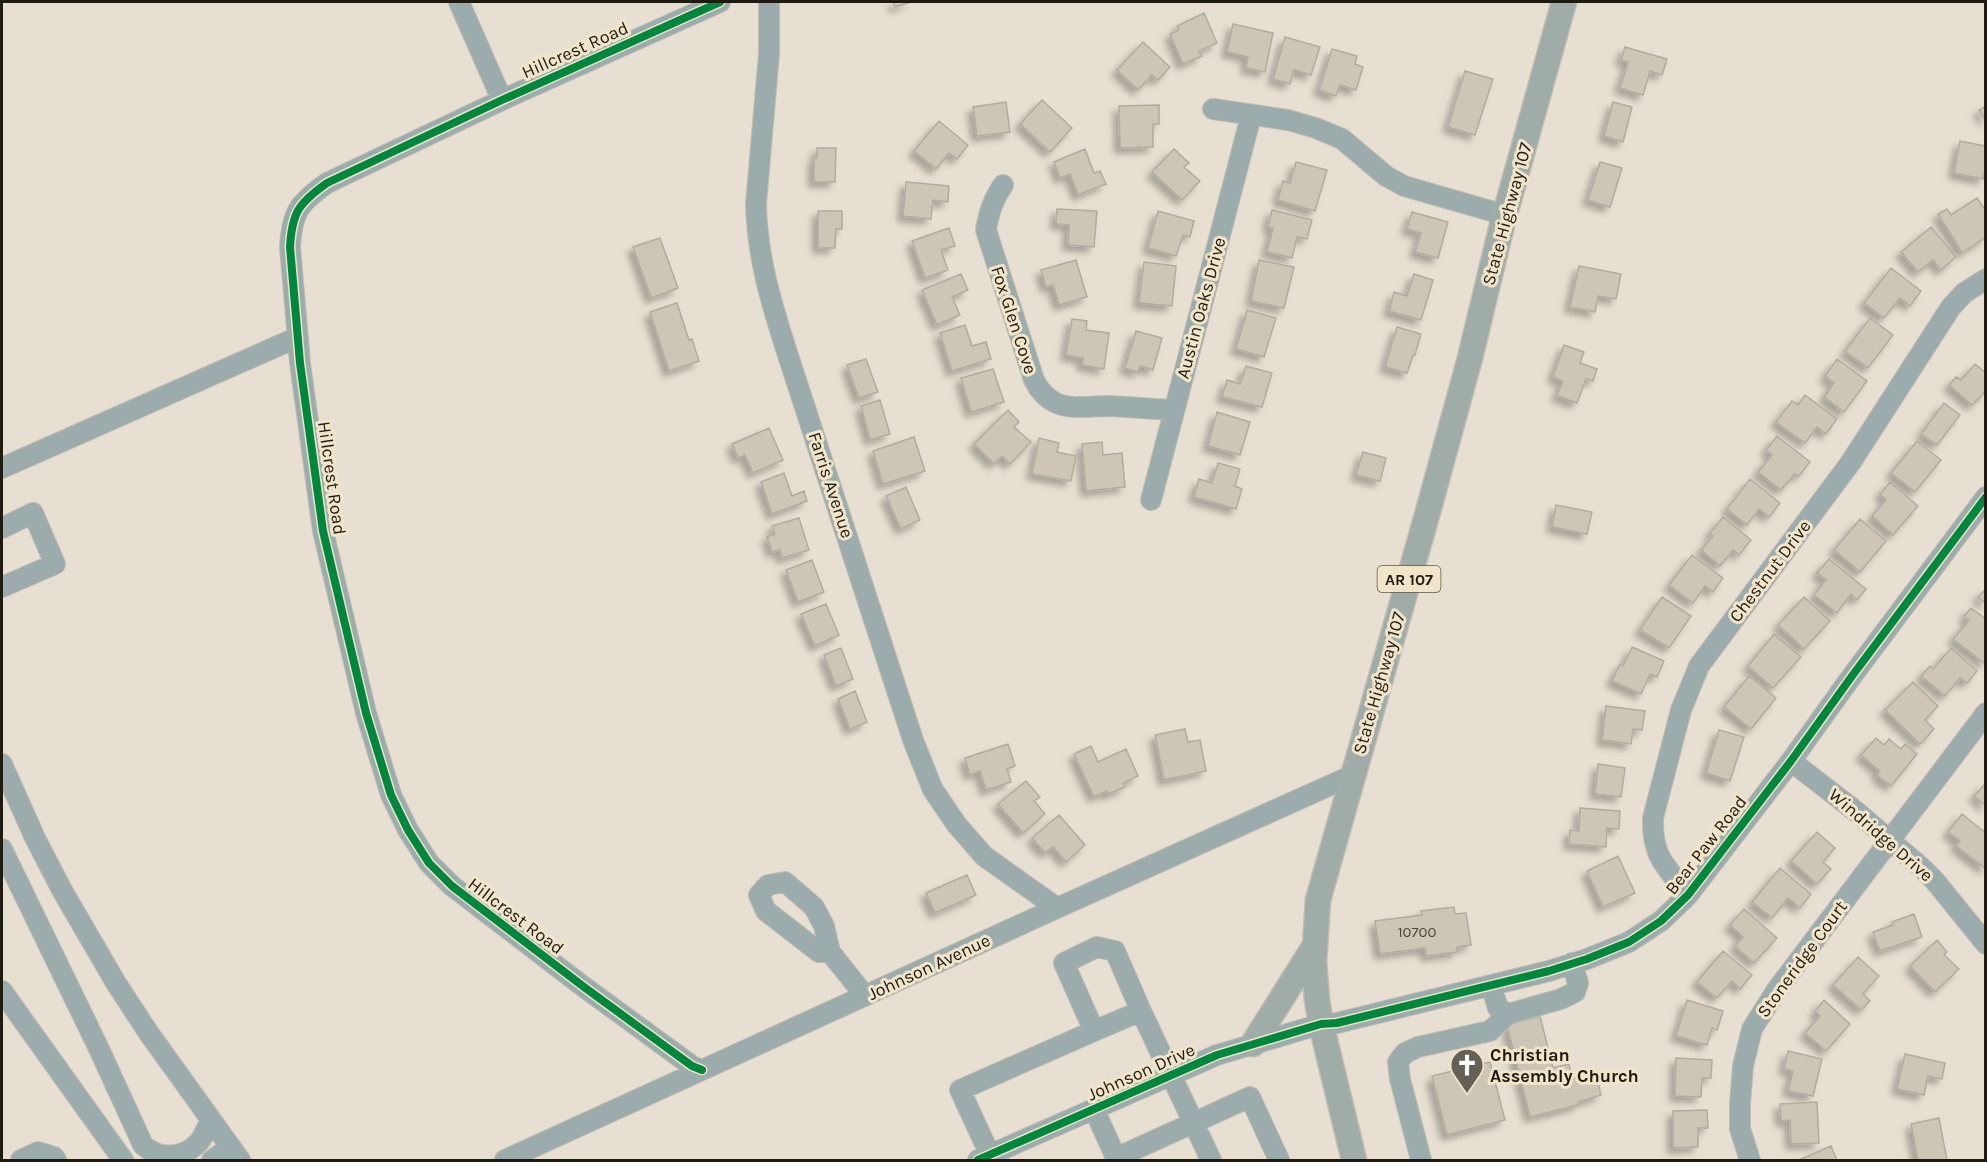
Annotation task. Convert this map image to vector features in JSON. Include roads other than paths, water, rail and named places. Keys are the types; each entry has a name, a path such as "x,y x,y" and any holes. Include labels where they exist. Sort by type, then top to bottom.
{"main road":[{"name":"State Highway 107","path":"1354,1161 1317,1000 1314,947 1318,900 1467,369 1505,215 1564,2"},
{"path":"1253,1044 1314,947"}],"street":[{"path":"459,2 502,100"},
{"name":"Hillcrest Road","path":"702,1070 683,1059 469,900 429,863 408,830 391,795 366,713 326,542 298,337 290,247 291,232 297,210 310,195 327,183 502,100 720,2"},
{"name":"Farris Avenue","path":"769,2 769,54 756,228 766,285 785,346 913,740 933,790 957,825 984,856 1057,908"},
{"path":"1213,109 1288,120 1316,128 1342,138 1386,176 1404,186 1505,215"},
{"name":"Austin Oaks Drive","path":"1151,500 1251,116"},
{"name":"Fox Glen Cove","path":"1003,185 993,200 986,230 1034,380 1039,389 1057,404 1068,406 1174,410"},
{"name":"Chestnut Drive","path":"1688,894 1657,854 1652,836 1653,818 1681,710 1699,666 1851,462 1951,307 1964,293 1986,279"},
{"path":"2,468 298,337"},
{"name":"Bear Paw Road","path":"1321,1024 1337,1023 1572,963 1629,942 1675,909 1791,761 1986,497"},
{"path":"2,528 33,513 55,564 2,587"},
{"name":"Stoneridge Court","path":"1750,1161 1740,1129 1740,1104 1743,1066 1752,1029 1776,991 1986,713"},
{"name":"Windridge Drive","path":"1791,761 1858,813 1935,881 1986,944"},
{"path":"2,764 35,838 89,939 148,1032 236,1154 212,1161"},
{"name":"Johnson Avenue","path":"505,1161 1353,775"},
{"path":"2,849 100,1051 142,1145 152,1154 169,1157 187,1152 199,1141 211,1120"},
{"path":"1094,1030 1064,963 1097,947 1115,951 1211,1161"},
{"path":"830,952 865,996"},
{"path":"1421,1161 1400,1079 1398,1062 1405,1053 1418,1047 1490,1031 1508,1014 1561,999 1575,992 1578,983 1572,963"},
{"path":"1491,985 1498,1008 1508,1014"},
{"path":"2,991 123,1161"},
{"path":"984,1158 960,1090 1141,1011"},
{"name":"Johnson Drive","path":"984,1158 1217,1055 1321,1024"},
{"path":"1094,1108 1117,1159 1250,1097 1279,1161"},
{"path":"21,1161 38,1152 56,1161"}],"place":[{"name":"Christian Assembly Church","path":"1467,1094"}]}
